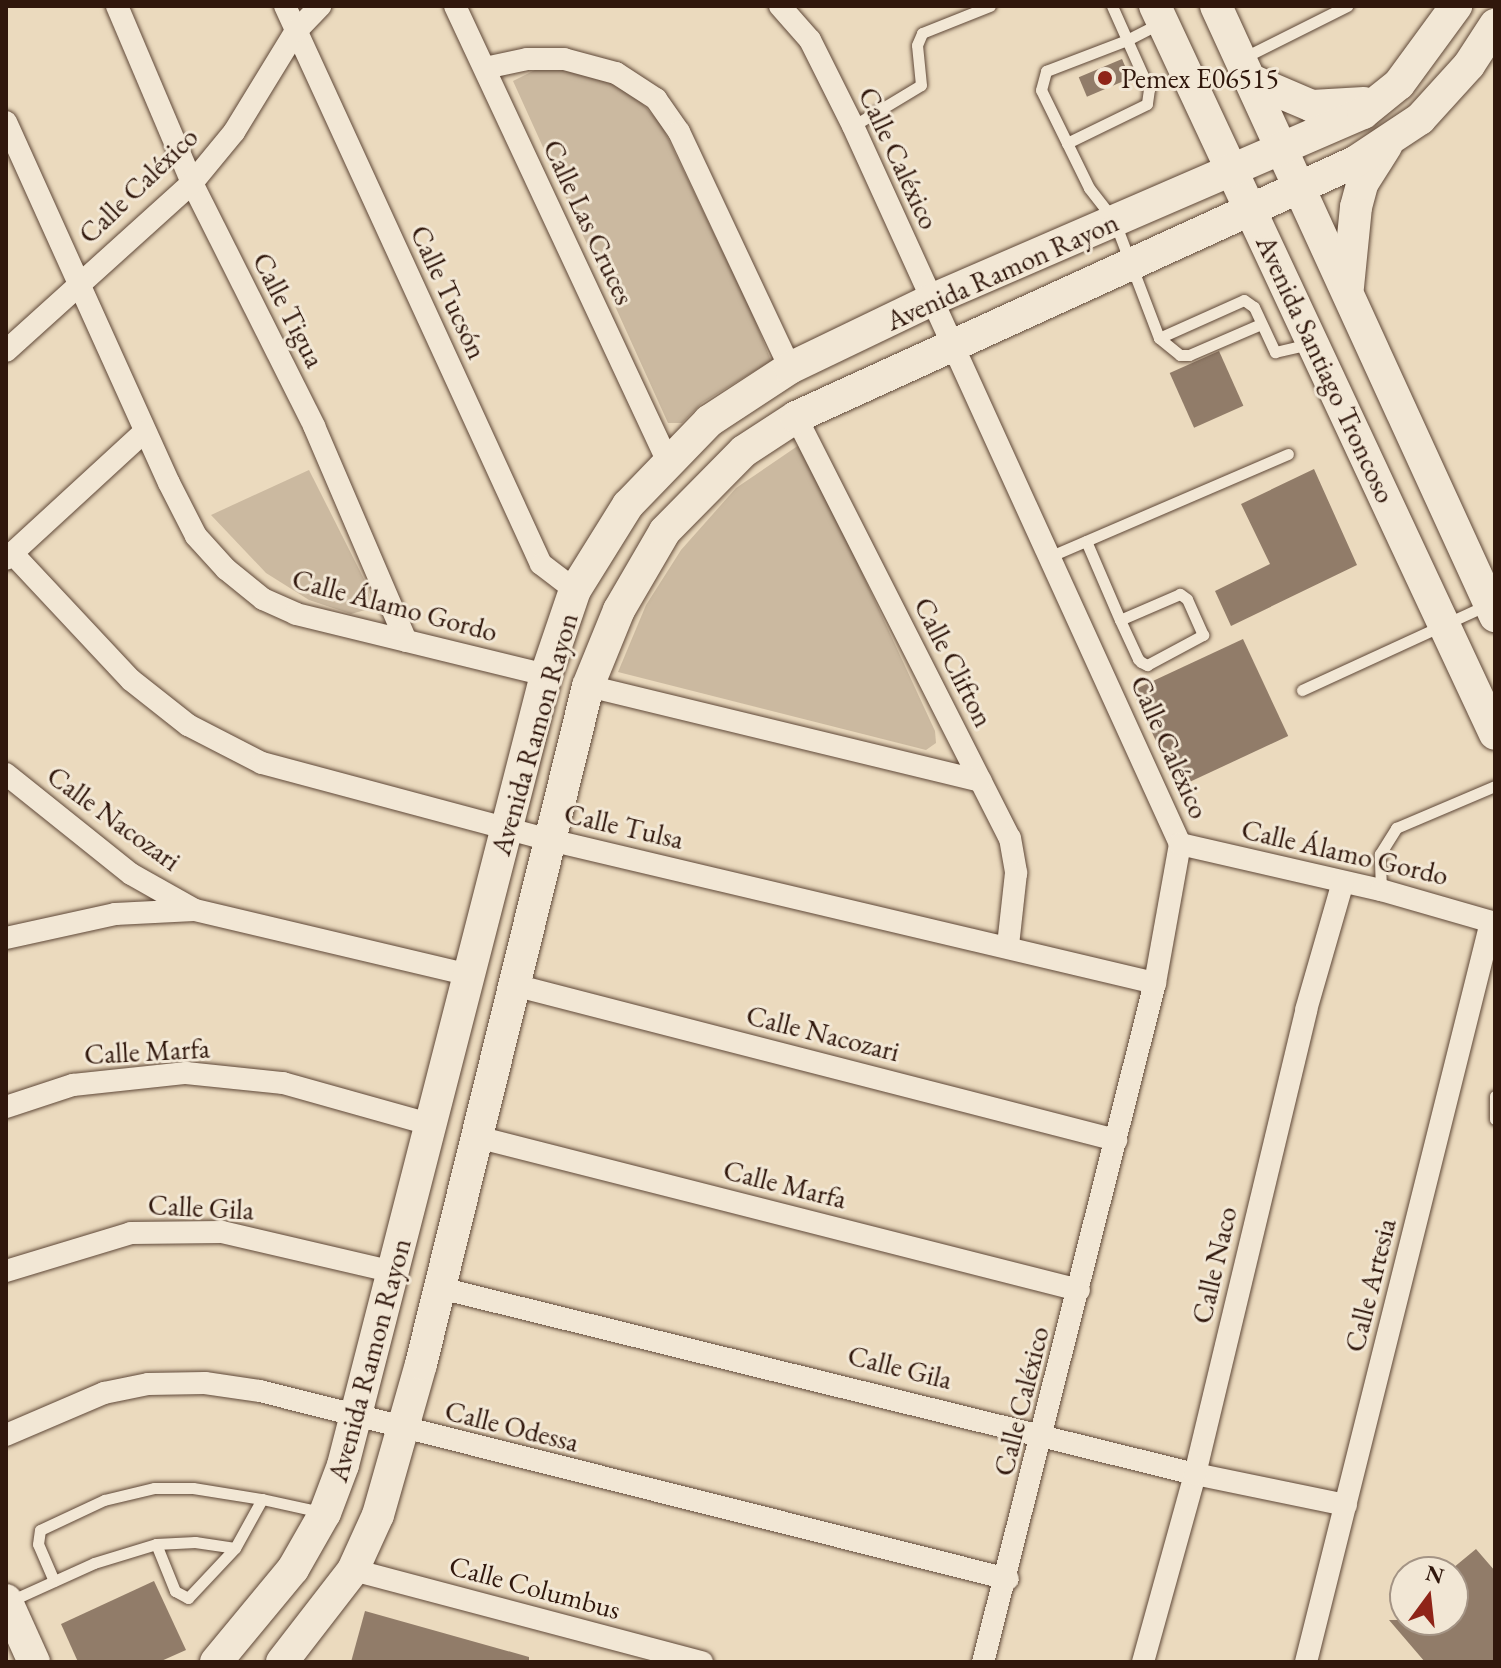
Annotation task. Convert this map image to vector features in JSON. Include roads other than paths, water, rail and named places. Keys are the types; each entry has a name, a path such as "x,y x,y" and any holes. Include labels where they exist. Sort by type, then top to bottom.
{"main road":[{"name":"Avenida Santiago Troncoso","path":"1216,6 1492,610"},
{"name":"Avenida Ramon Rayon","path":"216,1662 293,1569 325,1513 358,1417 546,675 575,590 628,505 709,421 790,368 931,300 1376,103 1399,84 1456,6"},
{"name":"Avenida Santiago Troncoso","path":"1159,14 1495,734"},
{"name":"Avenida Ramon Rayon","path":"282,1662 353,1570 378,1515 405,1430 588,686 619,610 665,531 744,451 796,417 1253,212 1391,140 1441,97 1495,25"},
{"path":"1246,69 1312,106 1376,103"},
{"path":"1348,295 1356,207 1362,184 1391,140"},
{"path":"7,1601 34,1662"}],"street":[{"name":"Calle Tigua","path":"117,6 192,183 314,426 406,641"},
{"name":"Calle Tucsón","path":"285,6 541,564 575,590"},
{"name":"Calle Caléxico","path":"6,351 192,183 250,108 296,31 320,6"},
{"name":"Calle Las Cruces","path":"455,6 668,462"},
{"name":"Calle Caléxico","path":"780,6 810,40 853,126 1180,844 1155,983 1008,1579 983,1662"},
{"path":"485,68 527,59 564,59 616,73 656,99 679,132 790,368"},
{"name":"Calle Álamo Gordo","path":"6,122 144,432 196,536 226,569 263,599 296,614 546,675"},
{"name":"Calle Clifton","path":"796,417 1013,850 1016,873 1008,945"},
{"path":"9,556 144,432"},
{"name":"Calle Tulsa","path":"9,556 131,680 188,725 262,763 550,840 1008,945 1155,983"},
{"path":"588,686 981,781"},
{"name":"Calle Nacozari","path":"6,774 131,874 195,910 470,975"},
{"name":"Calle Álamo Gordo","path":"1180,844 1381,890 1493,922"},
{"name":"Calle Naco","path":"1143,1662 1195,1474 1306,1010 1343,882"},
{"path":"6,938 115,914 195,910"},
{"name":"Calle Artesia","path":"1310,1660 1493,922"},
{"name":"Calle Nacozari","path":"514,985 1116,1140"},
{"name":"Calle Marfa","path":"6,1107 73,1085 186,1073 283,1083 432,1125"},
{"name":"Calle Marfa","path":"477,1137 1079,1290"},
{"name":"Calle Gila","path":"6,1271 131,1233 222,1232 394,1272"},
{"name":"Calle Gila","path":"440,1288 1044,1433 1195,1474 1346,1505"},
{"name":"Calle Odessa","path":"6,1435 104,1393 148,1384 205,1383 260,1391 405,1430 1008,1579"},
{"name":"Calle Columbus","path":"353,1570 688,1660"}],"lane":[{"path":"853,126 921,85 917,45 922,33 990,6"},
{"path":"1067,143 1147,104 1149,89 1112,6"},
{"path":"1246,69 1347,6"},
{"path":"1159,14 1127,40 1046,71 1041,90 1089,188 1114,220 1159,338 1180,355 1189,355 1261,324"},
{"path":"1159,338 1237,300 1250,302 1275,352 1314,342"},
{"path":"1051,556 1288,454"},
{"path":"1086,541 1120,620 1138,659 1147,665 1203,635 1187,599 1180,594 1120,620"},
{"path":"1302,690 1446,624 1492,610"},
{"path":"1381,890 1380,854 1396,828 1495,786"},
{"path":"1495,1096 1495,1119"},
{"path":"54,1581 38,1544 40,1530 104,1500 154,1488 193,1488 325,1513"},
{"path":"156,1544 175,1591 188,1598 235,1548 262,1499"},
{"path":"7,1601 156,1544 195,1542 235,1548"}],"place":[{"name":"Pemex E06515","path":"1105,78"}]}
